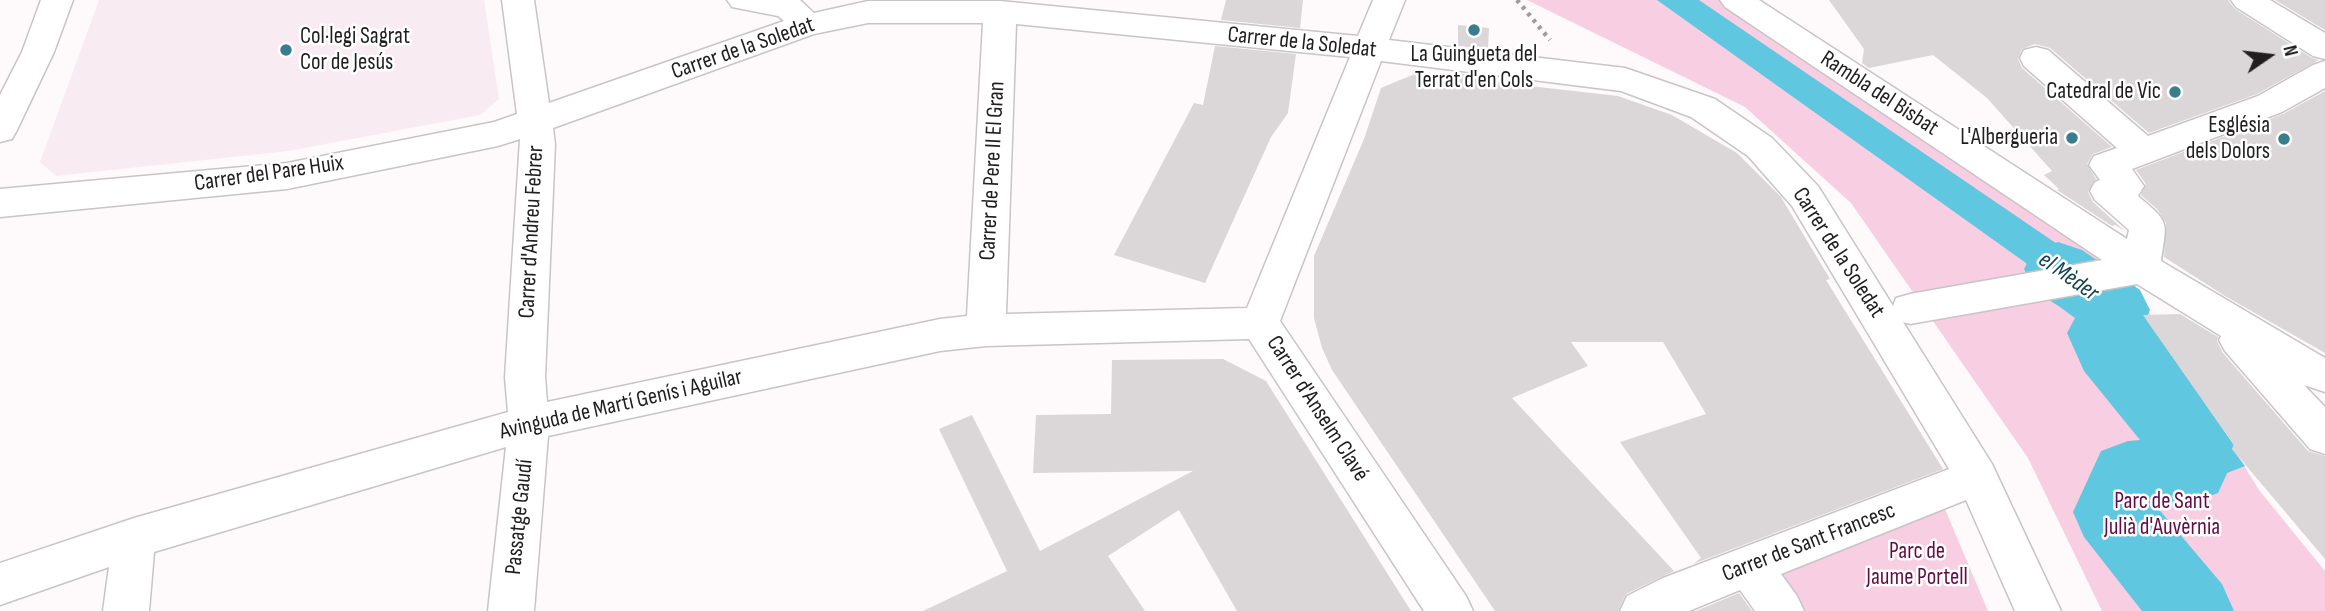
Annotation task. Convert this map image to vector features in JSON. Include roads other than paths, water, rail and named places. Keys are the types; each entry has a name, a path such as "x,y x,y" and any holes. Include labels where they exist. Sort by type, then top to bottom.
{"street":[{"path":"0,130 38,52 57,0"},
{"name":"Carrer d'Andreu Febrer","path":"518,0 538,144 525,377 529,423"},
{"path":"743,0 788,7 807,25"},
{"name":"Carrer d'Anselm Clavé","path":"1389,0 1259,323 1450,611"},
{"name":"Rambla del Bisbat","path":"1736,0 2152,274 2312,371 2325,375"},
{"path":"2247,0 2325,48"},
{"name":"Carrer de la Soledat","path":"534,123 807,25 868,12 1000,12 1369,50 1625,80 1703,108 1760,147 1805,196 1977,477 2038,611"},
{"name":"Carrer de Pere II El Gran","path":"986,330 1000,12"},
{"path":"2036,58 2144,152"},
{"path":"1910,309 2152,274 2148,225 2108,191 2126,186 2107,165 2270,104 2325,73"},
{"name":"Carrer del Pare Huix","path":"0,203 287,176 498,134 534,123"},
{"path":"2217,315 2325,436"},
{"name":"Avinguda de Martí Genís i Aguilar","path":"0,584 135,538 529,423 940,335 986,330 1259,323"},
{"name":"Passatge Gaudí","path":"511,611 529,423"},
{"name":"Carrer de Sant Francesc","path":"1643,611 1749,566 1977,477"},
{"path":"126,611 135,538"},
{"path":"1749,566 1781,611"}],"water":[{"path":"1657,0 1699,0 2135,297 2143,315 2234,445 2232,449 2245,466 2227,473 2162,374 2145,356 2047,299 2026,263"}],"waterway":[{"name":"el Mèder","path":"2058,269 2115,310 2103,333 2109,350 2173,425 2191,469 2128,475 2112,512 2193,611"}],"place":[{"name":"La Guingueta del Terrat d'en Cols","path":"1474,30"},
{"name":"Col·legi Sagrat Cor de Jesús","path":"286,50"},
{"name":"Catedral de Vic","path":"2175,92"},
{"name":"L'Albergueria","path":"2072,138"},
{"name":"Església dels Dolors","path":"2284,139"}],"park label":[{"name":"Parc de Sant Julià d'Auvèrnia","path":"2162,515"},
{"name":"Parc de Jaume Portell","path":"1917,565"}]}
